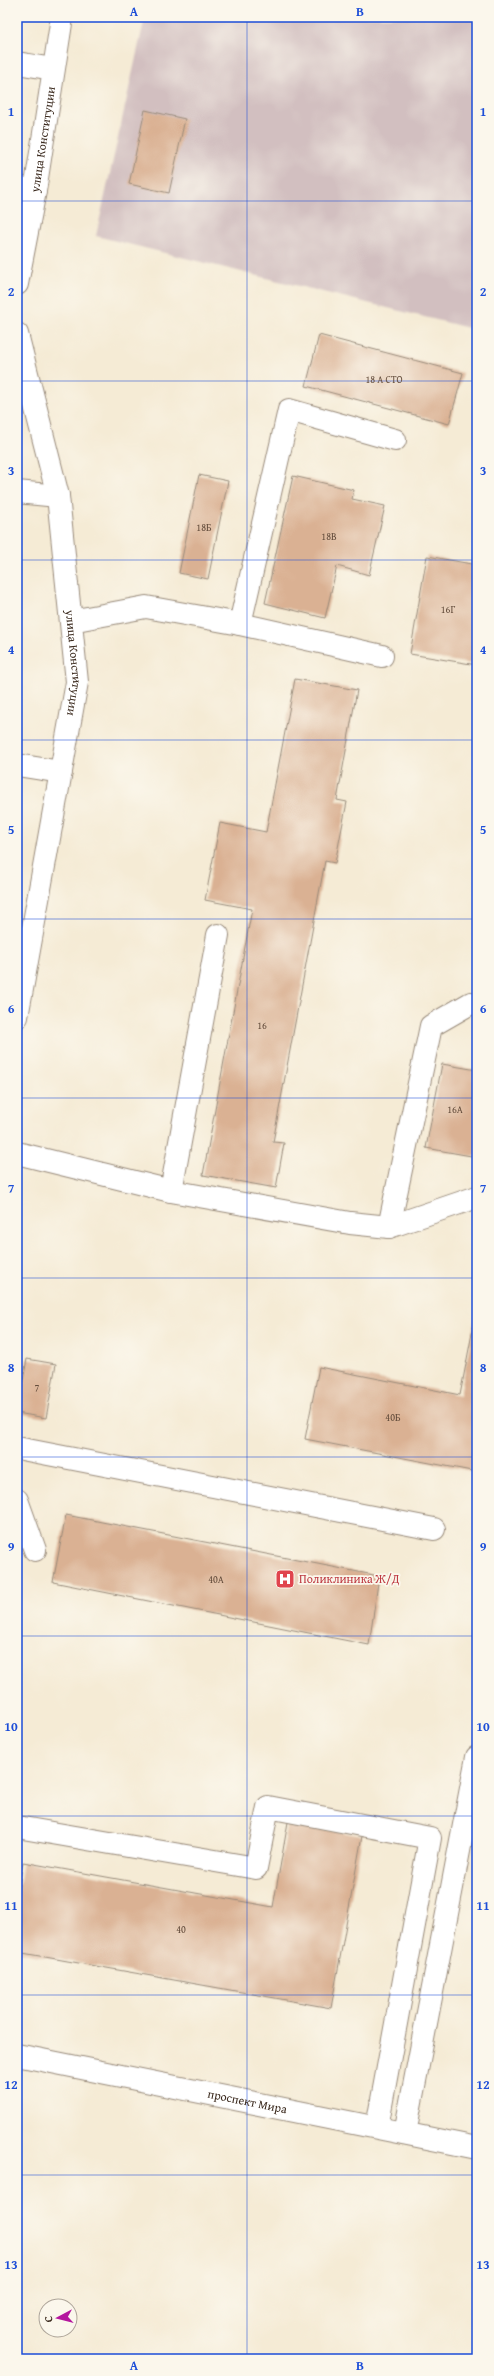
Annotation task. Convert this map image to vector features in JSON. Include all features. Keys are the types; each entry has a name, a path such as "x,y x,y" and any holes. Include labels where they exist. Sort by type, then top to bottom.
{"main road":[{"name":"улица Конституции","path":"17,284 26,189 53,69 62,17"},
{"path":"17,63 53,69"},
{"name":"улица Конституции","path":"17,1017 77,682 58,496 19,348"},
{"path":"240,624 289,410 395,440"},
{"path":"17,492 58,496"},
{"path":"71,621 146,607 240,624 382,656"},
{"path":"17,765 61,772"},
{"path":"171,1191 218,935"},
{"path":"389,1227 431,1026 471,1003 477,1004"},
{"path":"17,1153 171,1191 350,1223 389,1227 477,1197"},
{"path":"17,1448 434,1529"},
{"path":"17,1500 35,1550"},
{"path":"405,2133 477,1757"},
{"path":"17,1827 256,1868 268,1807 430,1838 377,2127"},
{"name":"проспект Мира","path":"17,2055 477,2148"}],"shaded area":[{"path":"145,17 477,17 477,330 96,236"}],"building":[{"path":"145,110 185,119 169,193 129,184"},
{"path":"319,335 463,373 449,424 306,386"},
{"path":"199,475 228,481 208,579 179,573"},
{"path":"293,476 354,490 352,499 385,506 369,575 337,566 325,618 265,603"},
{"path":"427,556 477,565 477,665 410,654"},
{"path":"295,679 357,690 337,800 347,802 335,863 325,861 273,1142 284,1143 276,1188 203,1175 252,909 205,900 220,823 266,832"},
{"path":"442,1064 477,1070 477,1157 426,1148"},
{"path":"475,1318 477,1318 477,1472 305,1439 319,1367 460,1395"},
{"path":"27,1359 56,1364 46,1418 17,1413"},
{"path":"66,1515 379,1576 369,1645 53,1582"},
{"path":"288,1822 362,1836 331,2008 17,1952 17,1897 23,1862 273,1907"}],"place":[{"name":"Поликлиника Ж/Д","path":"285,1579"}]}
